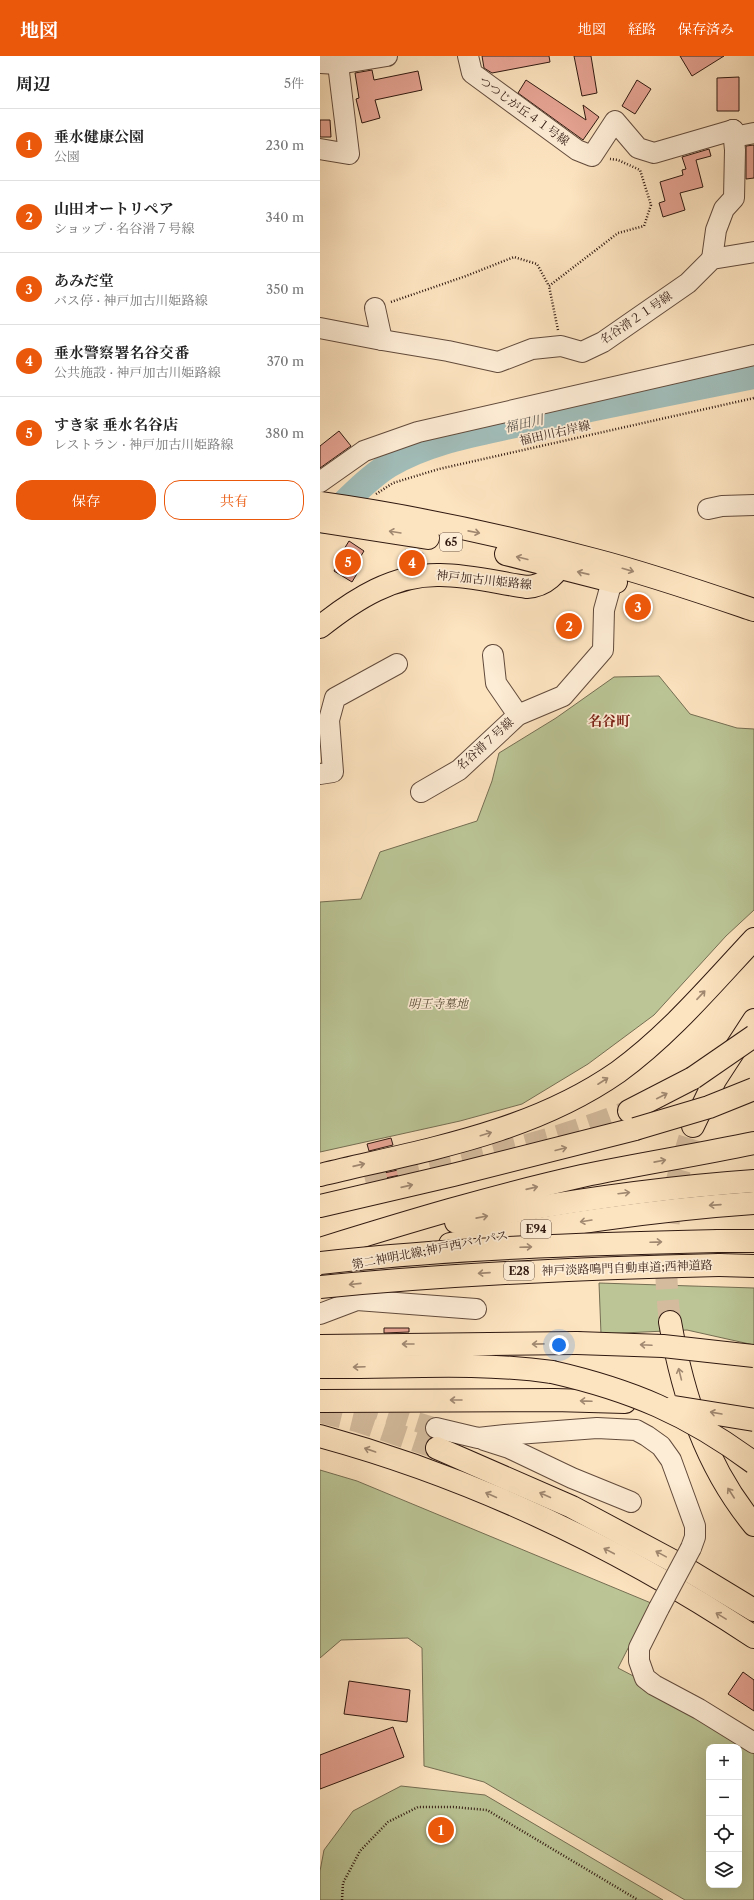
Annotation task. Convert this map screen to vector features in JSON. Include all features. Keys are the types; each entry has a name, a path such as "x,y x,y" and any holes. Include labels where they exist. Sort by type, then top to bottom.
{"main road":[{"name":"神戸加古川姫路線","path":"320,503 355,510 454,543 562,560 657,578 754,610"},
{"name":"神戸加古川姫路線","path":"320,521 355,510"},
{"name":"神戸加古川姫路線","path":"562,560 612,581 754,626"},
{"name":"神戸加古川姫路線","path":"320,627 338,613 364,597 382,587 403,579 441,575 536,587 545,582 562,560"},
{"path":"321,1174 447,1146 488,1134 552,1110 586,1092 618,1071 650,1045 684,1014 754,939"},
{"path":"693,1126 714,1080 754,1020"},
{"path":"632,1120 754,1036"},
{"path":"324,1205 453,1175 632,1120 709,1107 754,1089"},
{"path":"320,1249 449,1210 520,1191 583,1176 751,1143"},
{"name":"第二神明北線;神戸西バイパス","path":"320,1249 507,1212 600,1196 691,1185 754,1181"},
{"name":"第二神明北線;神戸西バイパス","path":"320,1273 411,1251 513,1233 619,1216 698,1207 754,1203"},
{"name":"神戸淡路鳴門自動車道;西神道路","path":"320,1263 367,1257 486,1249 754,1241"},
{"name":"神戸淡路鳴門自動車道;西神道路","path":"320,1287 488,1273 603,1267 719,1265 754,1266"},
{"path":"670,1322 679,1371 694,1418 708,1452 724,1483 754,1525"},
{"path":"327,1346 577,1343 663,1346 754,1356"},
{"path":"327,1367 475,1365 514,1367 552,1372 610,1387 675,1412 706,1430 754,1463"},
{"path":"320,1402 554,1400 625,1402 704,1411 754,1420"},
{"path":"320,1436 364,1448 419,1466 532,1513 652,1574 754,1637"},
{"path":"437,1438 572,1507 673,1561 754,1610"}],"street":[{"path":"320,149 349,154 329,64 387,56"},
{"name":"つつじが丘４１号線","path":"468,56 472,73 577,150 592,156 615,121 638,148 654,153 733,130"},
{"path":"733,130 739,136 754,133"},
{"path":"733,130 735,150 734,198 724,209 719,223 712,259 754,252"},
{"name":"名谷滑２１号線","path":"320,328 448,351 498,362 532,349 561,346 582,352 603,342 688,283 712,259"},
{"path":"375,308 382,340"},
{"path":"320,482 364,451 418,432 754,355"},
{"path":"708,509 722,506 754,505"},
{"name":"名谷滑７号線","path":"421,792 459,770 518,715 563,696 603,650 604,610 612,581"},
{"path":"493,655 496,683 518,715"},
{"path":"320,774 333,772 329,720 335,698 397,664"},
{"path":"320,1314 357,1300 476,1309"},
{"path":"437,1438 478,1438 505,1434 597,1428 636,1430 661,1446 671,1460 695,1526 695,1537 691,1548 639,1648 638,1661 645,1678 654,1685 699,1709 754,1743"},
{"path":"478,1438 509,1448 584,1483 631,1502"},
{"path":"572,1507 584,1483"}],"path":[{"path":"550,286 618,233 644,226 651,205 640,170 618,160"},
{"path":"375,308 466,276 514,256 537,264 550,286 561,346"},
{"name":"福田川右岸線","path":"355,510 393,483 439,469 754,398"},
{"path":"342,1900 343,1884 360,1850 388,1822 418,1807 453,1807 487,1810 638,1900"}],"green space":[{"name":"明王寺墓地","path":"659,676 690,714 737,728 754,729 754,910 726,936 654,1015 588,1064 522,1104 460,1121 320,1152 320,902 361,899 380,852 477,821 492,781 499,753 556,718 614,677"},
{"path":"599,1283 754,1288 754,1345 687,1330 601,1334"},
{"path":"320,1470 357,1481 651,1603 618,1668 754,1739 754,1900 685,1900 484,1782 424,1766 422,1648 408,1638 341,1640 320,1658"},
{"path":"401,1786 485,1795 663,1900 320,1900 320,1871 324,1850 353,1811"}],"building":[{"path":"482,56 549,56 550,62 492,73 484,68"},
{"path":"574,56 591,56 597,93 582,96"},
{"path":"680,56 724,56 692,76"},
{"path":"372,70 374,80 418,71 422,90 375,100 380,118 362,123 356,99 359,98 355,73"},
{"path":"739,77 739,111 717,111 717,78"},
{"path":"526,80 586,120 583,105 599,117 583,140 518,93"},
{"path":"637,80 651,89 635,114 622,106"},
{"path":"320,120 330,120 331,137 320,137"},
{"path":"754,145 754,178 746,179 746,146"},
{"path":"709,149 711,156 696,160 703,187 680,193 685,210 663,217 659,203 665,201 660,182 683,175 682,170 686,169 682,157"},
{"path":"339,431 351,446 320,468 320,446"},
{"path":"349,541 364,551 356,564 361,567 352,582 334,571 340,561 338,559"},
{"path":"405,550 423,553 421,563 403,567"},
{"path":"391,1138 393,1145 369,1151 367,1144"},
{"path":"398,1170 400,1175 376,1180 375,1175"},
{"path":"384,1328 409,1328 409,1332 384,1333"},
{"path":"743,1672 754,1680 754,1711 728,1694"},
{"path":"349,1681 410,1690 407,1722 344,1714"},
{"path":"393,1727 404,1757 320,1789 320,1755"}],"waterway":[{"name":"福田川","path":"325,521 380,471 405,456 439,443 528,422 754,376"}],"tunnel":[{"path":"366,1184 532,1144 629,1111"},
{"path":"670,1322 666,1275 668,1228 675,1188 693,1126"},
{"path":"360,1404 436,1428"},
{"path":"320,1412 357,1421 437,1448"}],"place":[{"name":"すき家 垂水名谷店","path":"348,562"},
{"name":"垂水警察署名谷交番","path":"412,563"},
{"name":"あみだ堂","path":"638,607"},
{"name":"山田オートリペア","path":"569,626"},
{"name":"垂水健康公園","path":"441,1830"}],"district":[{"name":"名谷町","path":"609,721"}]}
